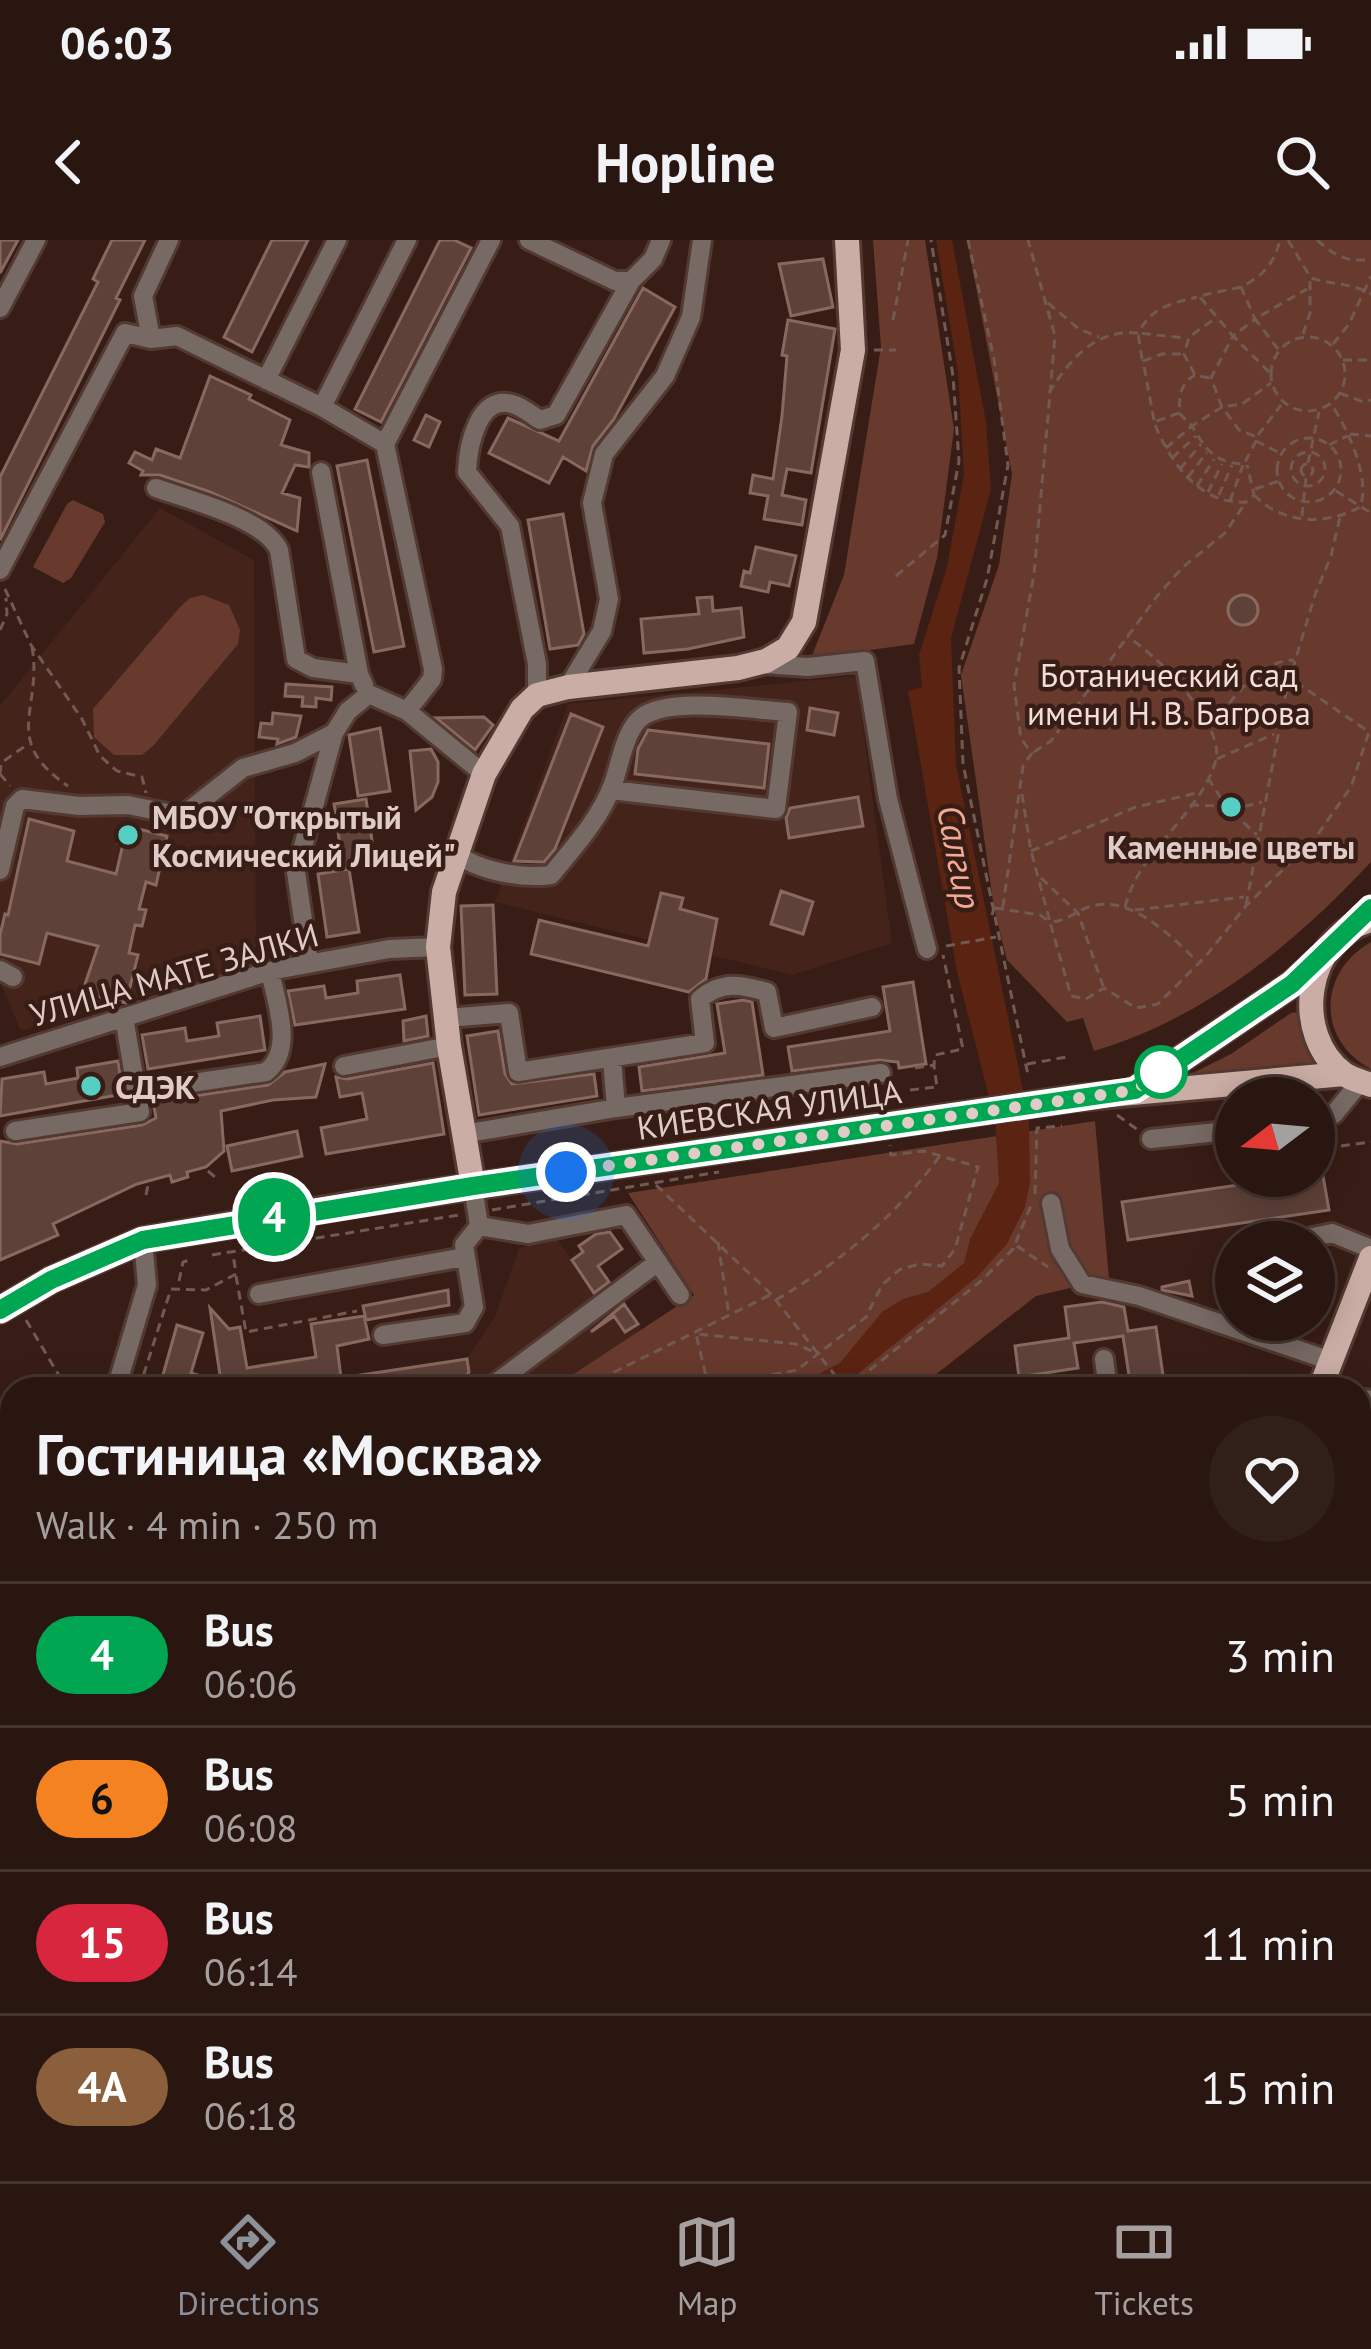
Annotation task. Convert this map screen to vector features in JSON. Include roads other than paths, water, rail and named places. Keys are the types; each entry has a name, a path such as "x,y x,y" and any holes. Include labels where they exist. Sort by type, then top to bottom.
{"main road":[{"path":"473,1186 438,947 444,892 484,774 522,709 537,695 758,663 788,648 804,622 812,586 853,350 847,240"},
{"name":"КИЕВСКАЯ УЛИЦА","path":"1135,1090 1272,998 1324,955 1339,936 1366,918"},
{"path":"1324,955 1310,998 1312,1015 1322,1045 1359,1080"},
{"name":"КИЕВСКАЯ УЛИЦА","path":"0,1310 51,1280 143,1240 473,1186 1135,1090 1164,1093 1359,1080"},
{"path":"1325,1377 1371,1258"}],"street":[{"path":"0,308 36,240"},
{"path":"152,339 143,296 169,240"},
{"path":"266,380 337,240"},
{"path":"385,443 490,240"},
{"path":"529,240 615,281 631,281"},
{"path":"537,695 537,664 511,526 467,472 468,443 481,417 498,404 512,403 540,420 556,415 631,281 653,259 661,240"},
{"path":"568,687 602,631 609,599 592,503 604,454 665,376 691,317 702,240"},
{"path":"322,407 401,242"},
{"path":"0,263 19,273"},
{"path":"3,579 125,333 152,339 177,336 385,443 433,669 423,695 407,711"},
{"path":"321,472 359,674 369,694 407,711 484,774"},
{"path":"156,488 249,523 274,538 296,658 314,668 359,674"},
{"path":"758,663 808,667 865,661 888,799 934,948"},
{"path":"310,961 296,872 334,733 348,711 369,694"},
{"path":"455,853 467,862 532,878 550,875 589,828 611,790 634,724 645,713 692,706 788,712 776,809 611,790"},
{"path":"0,870 15,806 22,800 128,805 182,816 243,768 295,753 334,733"},
{"name":"УЛИЦА МАТЕ ЗАЛКИ","path":"0,1057 270,971 310,961 423,945 438,947"},
{"path":"138,1090 266,1072 277,1064 283,1051 270,971"},
{"path":"446,1018 509,1013 518,1072 706,1043 700,999 735,983 767,992 774,1028 872,1007"},
{"path":"15,1131 140,1112 124,1017"},
{"path":"344,1066 449,1046"},
{"path":"612,1059 616,1108"},
{"path":"463,1135 616,1108 881,1073"},
{"path":"1335,1113 1359,1080"},
{"path":"1151,1139 1215,1132"},
{"path":"383,1335 465,1323 474,1307 464,1257 464,1245 477,1219 473,1186"},
{"path":"1051,1203 1060,1249 1082,1284 1139,1296 1331,1361"},
{"path":"477,1219 528,1234 626,1215 680,1295"},
{"path":"1335,1234 1371,1249"},
{"path":"120,1377 147,1285 143,1240"},
{"path":"259,1294 464,1257"},
{"path":"504,1377 658,1262"},
{"path":"1104,1358 1106,1377"}],"water":[{"name":"Салгир","path":"936,240 952,240 986,422 991,489 951,638 956,765 1029,1119 1030,1183 1025,1207 1007,1244 977,1277 854,1377 813,1377 840,1363 882,1312 928,1292 964,1263 970,1239 999,1183 995,1120 957,972 908,691 922,687 919,655 947,567 964,474 958,373"}],"place":[{"name":"Каменные цветы","path":"1231,807"},
{"name":"МБОУ \"Открытый Космический Лицей\"","path":"128,835"},
{"name":"СДЭК","path":"91,1086"}],"park label":[{"name":"Ботанический сад имени Н. В. Багрова","path":"1169,693"}]}
